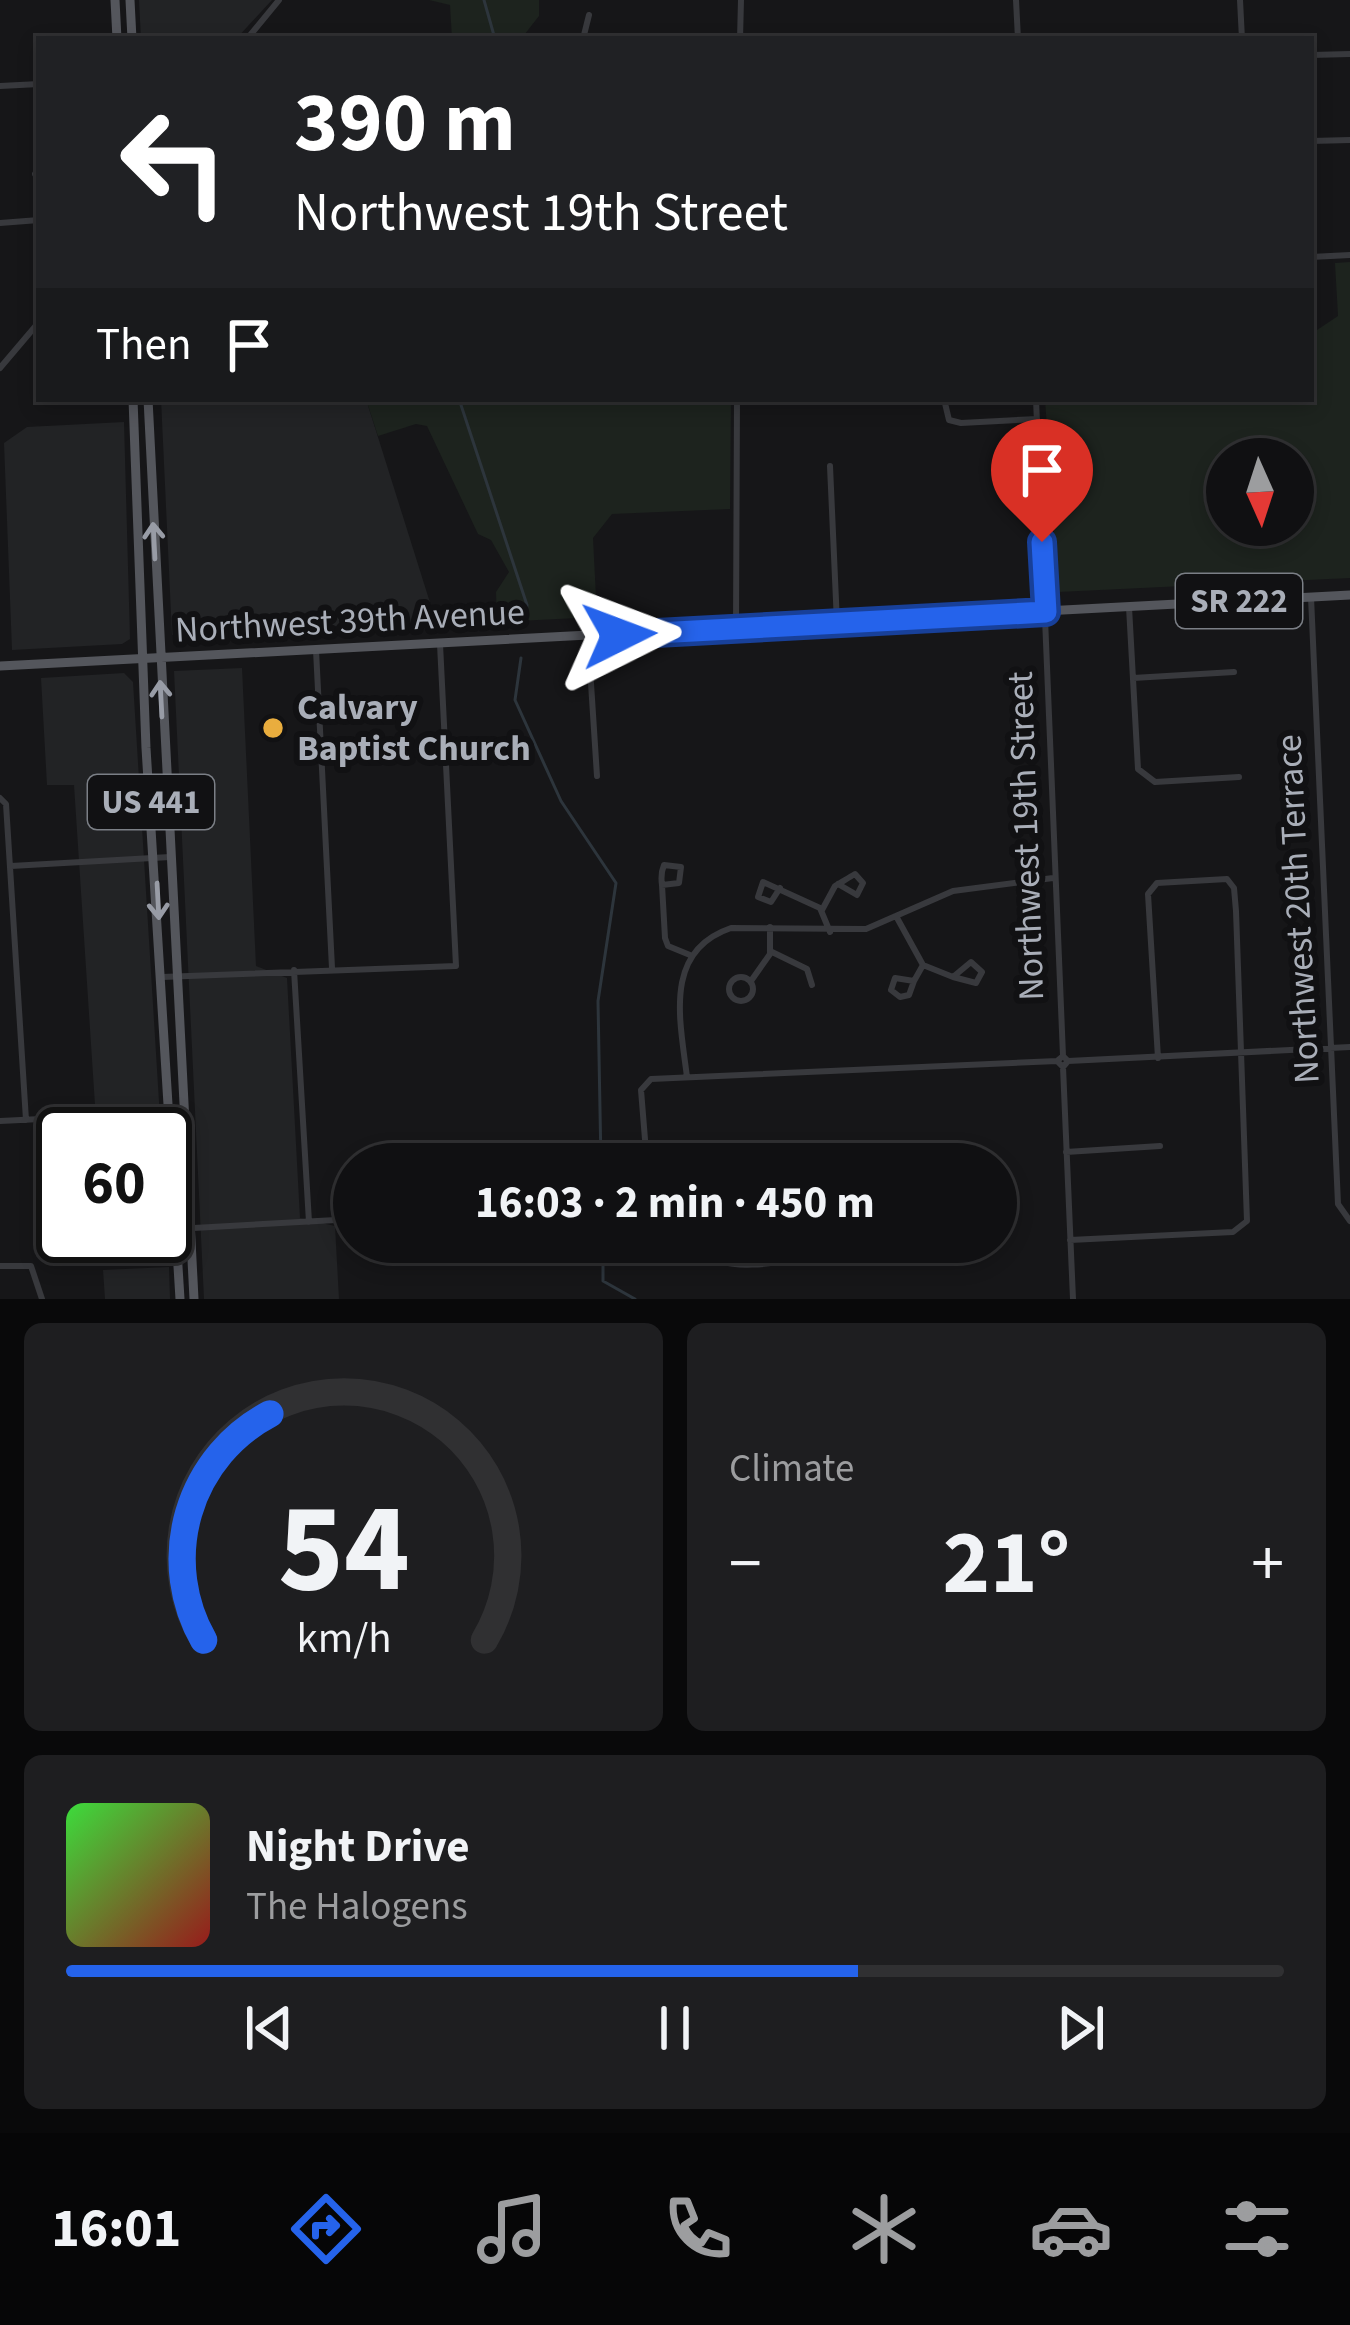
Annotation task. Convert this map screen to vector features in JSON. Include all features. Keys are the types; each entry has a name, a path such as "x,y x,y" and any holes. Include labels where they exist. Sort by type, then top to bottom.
{"main road":[{"path":"115,0 117,36"},
{"path":"130,0 132,36"},
{"name":"US 441","path":"133,402 170,1107"},
{"name":"US 441","path":"148,402 184,1107"},
{"name":"Northwest 39th Avenue","path":"0,666 1350,595"},
{"name":"US 441","path":"178,1263 180,1299"},
{"name":"US 441","path":"192,1263 194,1299"}],"street":[{"path":"250,36 279,0"},
{"path":"740,36 741,0"},
{"path":"1016,0 1018,36"},
{"path":"1240,0 1242,36"},
{"path":"584,36 589,15"},
{"path":"1314,56 1350,54"},
{"path":"0,86 36,83"},
{"path":"1314,141 1350,140"},
{"path":"0,223 36,220"},
{"path":"1314,256 1350,255"},
{"path":"0,368 36,326"},
{"path":"736,402 736,628"},
{"path":"945,402 950,420 1037,419"},
{"name":"Northwest 19th Street","path":"1036,402 1073,1299"},
{"path":"830,466 837,623"},
{"name":"Northwest 20th Terrace","path":"1311,597 1338,1204 1348,1219"},
{"path":"1129,607 1138,769 1144,777 1239,777"},
{"path":"588,637 597,776"},
{"path":"162,977 453,966 440,644"},
{"path":"316,650 332,968"},
{"path":"1133,678 1234,672"},
{"path":"0,798 6,804 26,1120"},
{"path":"11,866 170,857"},
{"path":"687,1077 679,989 690,955 715,933 770,927 830,932 866,929 953,891 1053,878"},
{"path":"1070,1240 1243,1228 1248,1214 1234,889 1227,880 1157,884 1148,895 1158,1058"},
{"path":"822,910 838,884"},
{"path":"662,885 668,946 690,955"},
{"path":"780,888 822,910 830,932"},
{"path":"896,916 923,965 952,976 976,983 982,972 970,962 952,976"},
{"path":"752,981 734,979 731,997 747,1000 753,994 752,981 770,951 770,927"},
{"path":"770,951 807,969 812,985"},
{"path":"914,981 923,965"},
{"path":"294,970 309,1222"},
{"path":"646,1143 644,1084 687,1077 1350,1047"},
{"path":"0,1121 36,1119"},
{"path":"1066,1152 1160,1146"},
{"path":"192,1228 333,1220"},
{"path":"0,1266 31,1266 42,1299"}],"shaded area":[{"path":"139,0 272,0 239,36 141,36"},
{"path":"429,0 539,0 539,16 523,36 452,36 450,5"},
{"path":"1350,262 1350,578 1058,592 1045,402 1314,402 1314,332 1338,316 1335,263"},
{"path":"161,402 367,402 438,628 172,635"},
{"path":"367,402 731,402 730,509 612,514 593,538 597,617 497,622 496,592 509,572 491,540 478,534 427,426 416,424 378,436"},
{"path":"124,422 130,639 122,644 12,650 4,443 27,427"},
{"path":"242,668 256,966 287,978 300,1218 333,1226 339,1299 204,1299 174,671"},
{"path":"124,673 133,682 159,1107 90,1107 95,1105 74,785 47,785 41,678"},
{"path":"169,1267 170,1299 105,1299 103,1270"}],"waterway":[{"path":"484,0 494,36"},
{"path":"460,402 527,605 525,622"},
{"path":"521,658 515,700 561,801 616,883 598,1001 601,1143"},
{"path":"603,1263 603,1281 635,1299"}],"place":[{"name":"Calvary Baptist Church","path":"273,728"}],"route":[{"path":"619,635 1046,612 1042,542"}]}
